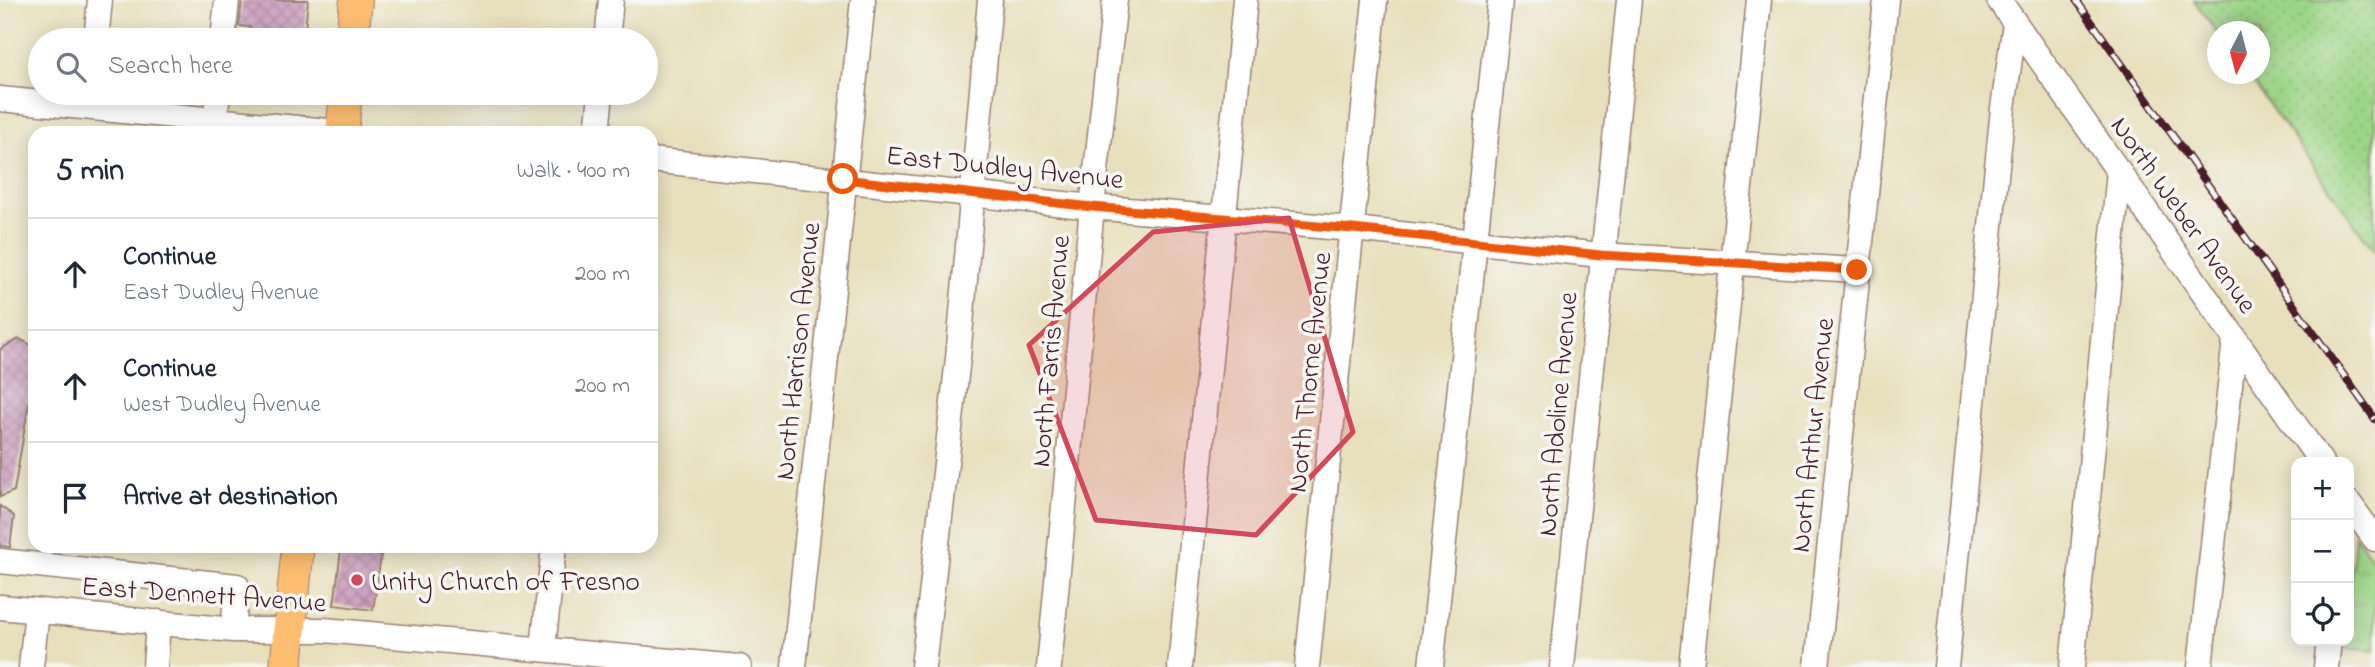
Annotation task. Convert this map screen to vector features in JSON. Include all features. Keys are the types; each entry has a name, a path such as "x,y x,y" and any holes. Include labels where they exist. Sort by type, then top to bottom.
{"main road":[{"path":"353,28 356,0"},
{"path":"343,126 345,105"},
{"path":"286,667 297,553"}],"street":[{"path":"97,28 100,0"},
{"path":"224,28 227,0"},
{"path":"608,28 611,0"},
{"name":"North Harrison Avenue","path":"794,667 863,0"},
{"path":"923,667 958,358 990,0"},
{"name":"North Farris Avenue","path":"1049,667 1092,207 1115,0"},
{"path":"1180,667 1245,0"},
{"name":"North Thorne Avenue","path":"1307,667 1375,0"},
{"path":"1432,667 1500,0"},
{"name":"North Adoline Avenue","path":"1562,667 1601,255 1629,0"},
{"path":"1690,667 1759,0"},
{"name":"North Arthur Avenue","path":"1817,667 1886,0"},
{"name":"North Weber Avenue","path":"1999,0 2318,457"},
{"path":"1946,667 2003,108 2015,23"},
{"path":"0,99 28,99"},
{"path":"120,105 215,121 268,126"},
{"path":"215,121 217,105"},
{"path":"598,126 600,105"},
{"name":"East Dudley Avenue","path":"658,161 1092,207 1353,229 1601,255 1857,270"},
{"path":"2072,667 2119,171"},
{"path":"2200,667 2235,338"},
{"path":"2354,510 2375,539"},
{"path":"544,648 553,553"},
{"path":"0,561 237,586 233,630"},
{"name":"East Dennett Avenue","path":"0,607 233,630 324,630 739,667"},
{"path":"31,667 37,611"},
{"path":"155,667 158,622"},
{"path":"2326,667 2328,646"}],"highlighted area":[{"path":"1289,218 1353,432 1256,535 1096,520 1029,345 1153,232"}],"green space":[{"path":"2194,0 2375,0 2375,252 2254,84 2270,84 2270,21 2209,21"},
{"path":"2355,534 2375,563 2375,651 2346,648 2354,646"}],"building":[{"path":"242,0 308,0 305,28 239,26"},
{"path":"19,339 28,344 28,408 14,491 0,497 0,349"},
{"path":"0,506 14,516 10,547 0,546"},
{"path":"341,553 381,555 373,610 334,605"}],"railway":[{"path":"2076,0 2375,419"}],"place":[{"name":"Unity Church of Fresno","path":"357,580"}],"route":[{"path":"843,179 1092,207 1353,229 1601,255 1857,270"}]}
